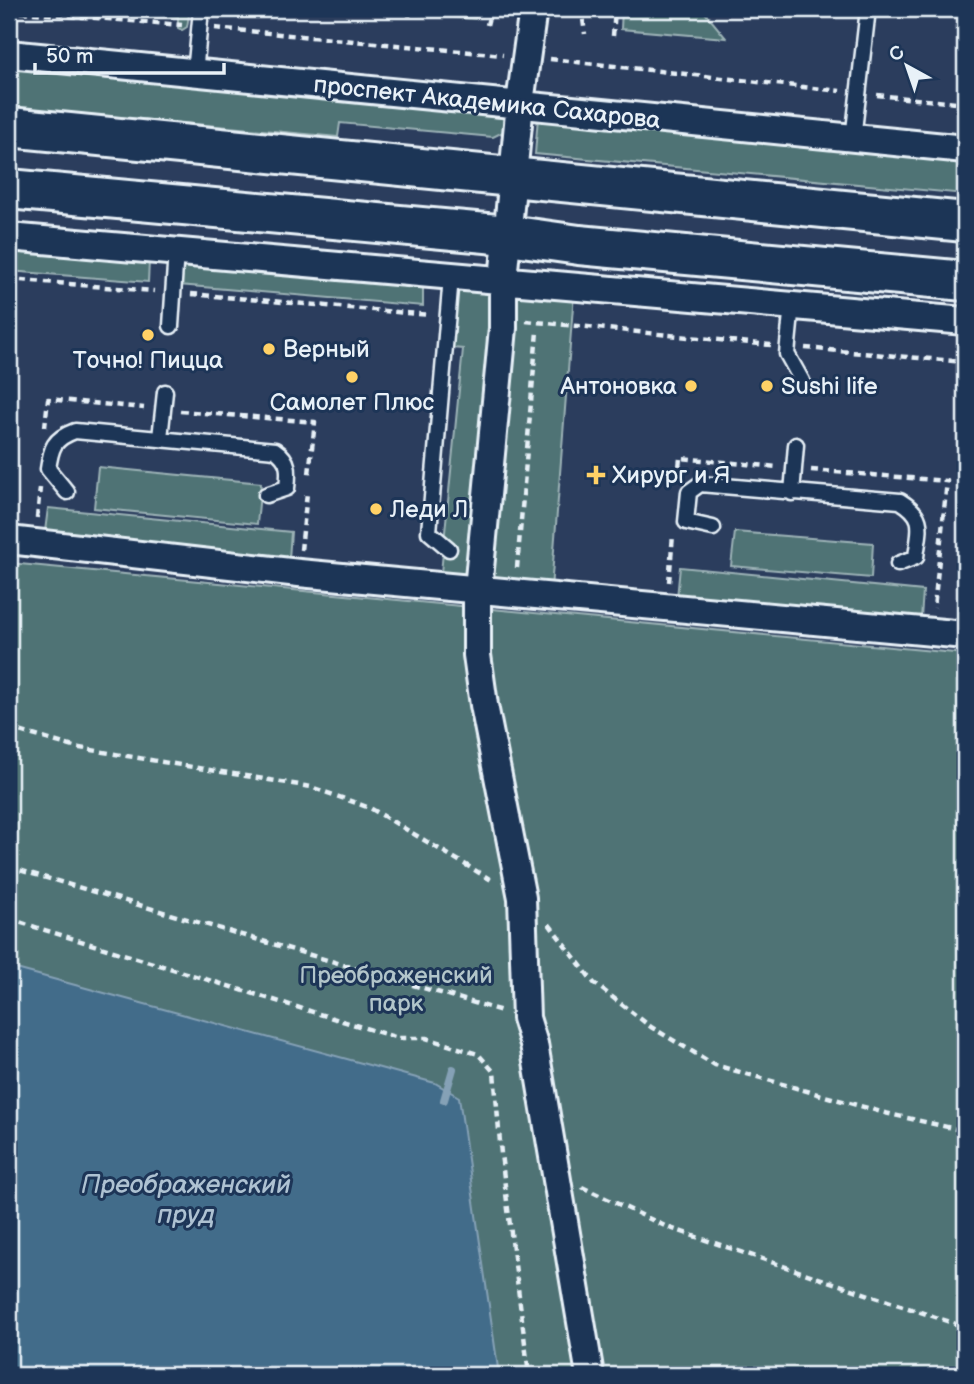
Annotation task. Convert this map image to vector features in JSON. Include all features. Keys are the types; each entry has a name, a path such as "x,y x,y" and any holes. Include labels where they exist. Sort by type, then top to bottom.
{"main road":[{"path":"9,127 965,222"},
{"path":"9,189 508,234 593,246 965,281"}],"street":[{"path":"531,19 503,280 503,328 479,590 477,655 484,705 522,898 526,1018 534,1044 590,1375"},
{"name":"проспект Академика Сахарова","path":"9,54 965,149"},
{"path":"9,237 965,321"},
{"path":"9,540 479,590 965,635"}],"lane":[{"path":"195,74 201,9"},
{"path":"853,139 868,9"},
{"path":"171,326 176,251"},
{"path":"449,549 429,532 451,277"},
{"path":"792,304 787,354 803,381"},
{"path":"160,438 165,392"},
{"path":"67,492 48,470 50,449 62,436 75,431 275,450 284,456 289,467 287,488 266,495"},
{"path":"792,493 796,445"},
{"path":"713,528 686,522 689,492 700,484 900,501 914,510 920,523 916,557 898,564"}],"path":[{"path":"409,17 410,9"},
{"path":"487,25 491,9"},
{"path":"578,9 583,19 584,34"},
{"path":"612,36 615,9"},
{"path":"9,11 527,59 965,104"},
{"path":"514,593 537,331"},
{"path":"9,728 74,747 311,787 370,808 522,898 544,917 593,983 651,1027 715,1065 885,1113 965,1131"},
{"path":"9,867 526,1018"},
{"path":"9,919 398,1038 426,1038 478,1054 494,1072 501,1154 529,1375"},
{"path":"557,1175 667,1227 965,1327"},
{"path":"956,1375 965,1371"}],"green space":[{"path":"77,9 190,9 187,27 182,30 178,28 178,17"},
{"path":"419,9 478,9 475,19 418,14"},
{"path":"622,9 702,9 726,38 621,29"},
{"path":"9,68 508,113 507,130 493,137 340,123 338,137 9,107"},
{"path":"538,117 965,157 965,194 535,154"},
{"path":"9,249 149,261 148,282 9,271"},
{"path":"179,263 423,283 423,306 179,285"},
{"path":"457,284 574,293 551,589 440,583 463,349 452,348"},
{"path":"98,467 261,483 257,524 94,508"},
{"path":"48,508 291,532 289,559 44,539"},
{"path":"735,532 873,543 871,578 731,566"},
{"name":"Преображенский парк","path":"9,563 965,654 965,1375 9,1375"},
{"path":"680,567 923,591 921,618 677,598"}],"water":[{"name":"Преображенский пруд","path":"9,967 435,1083 459,1097 499,1375 9,1375"}],"waterway":[{"path":"444,1100 453,1069"}],"place":[{"name":"Точно! Пицца","path":"148,335"},
{"name":"Верный","path":"269,349"},
{"name":"Самолет Плюс","path":"352,377"},
{"name":"Антоновка","path":"691,386"},
{"name":"Sushi life","path":"767,386"},
{"name":"Хирург и Я","path":"596,475"},
{"name":"Леди Л","path":"376,509"}]}
